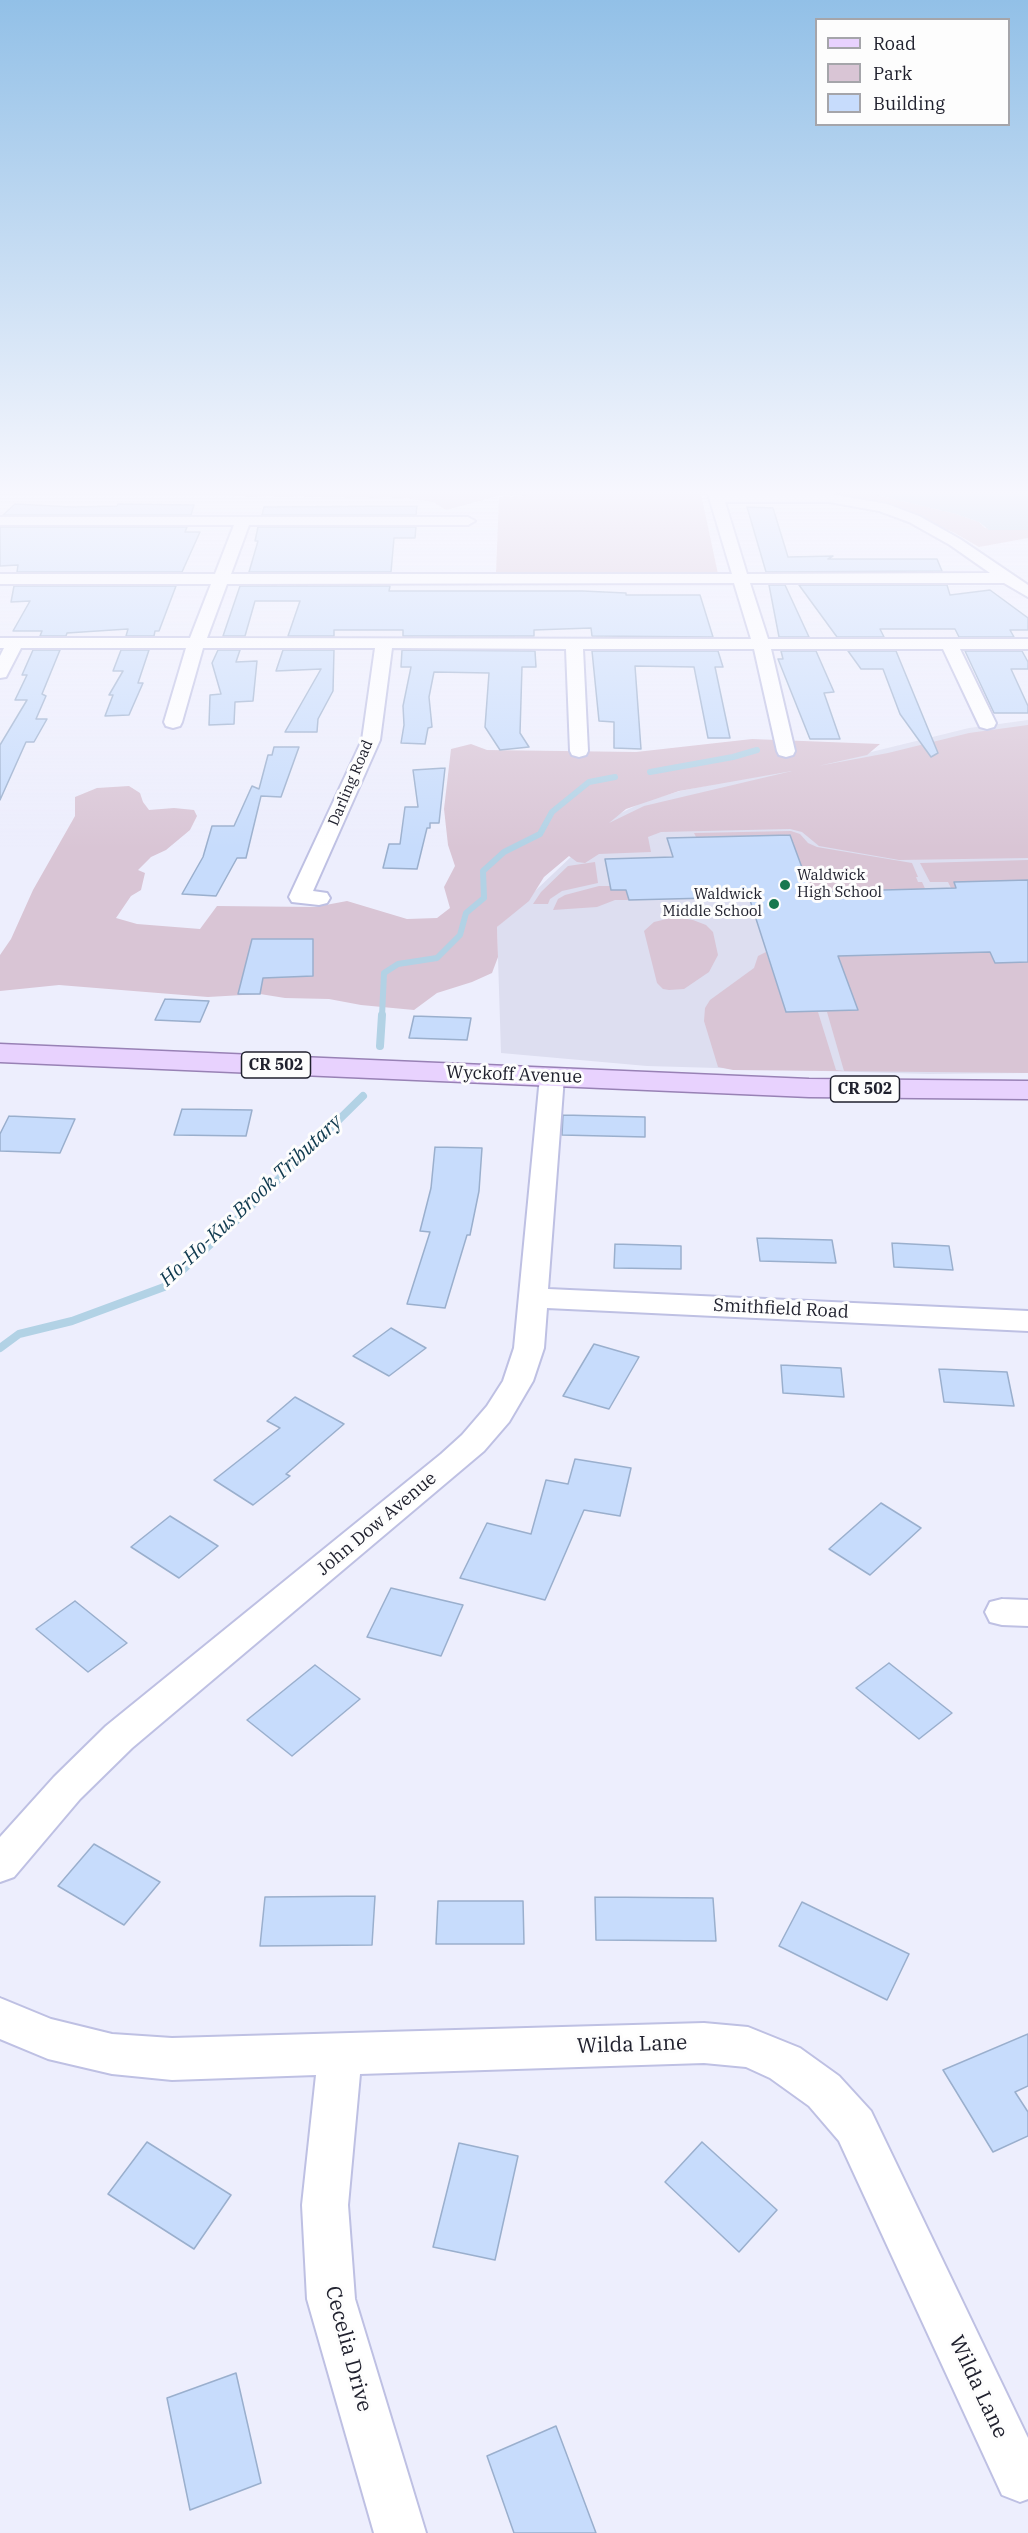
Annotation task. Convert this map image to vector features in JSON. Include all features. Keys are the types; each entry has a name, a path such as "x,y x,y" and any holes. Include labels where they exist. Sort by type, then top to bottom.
{"main road":[{"name":"Wyckoff Avenue","path":"0,1053 809,1088 1028,1090"}],"street":[{"path":"173,722 196,644 208,612"},
{"path":"751,612 761,644 786,750"},
{"path":"0,673 8,644 1028,644"},
{"name":"Darling Road","path":"319,898 300,897 371,740 384,644"},
{"path":"574,644 579,751"},
{"path":"949,644 987,723"},
{"name":"John Dow Avenue","path":"0,1865 67,1788 119,1737 473,1443 498,1414 518,1381 529,1348 552,1077"},
{"name":"Smithfield Road","path":"534,1298 1028,1321"},
{"name":"Wilda Lane","path":"0,2018 48,2038 112,2054 172,2060 704,2043 748,2047 785,2063 824,2091 855,2126 1020,2477"},
{"name":"Cecelia Drive","path":"340,2053 325,2205 331,2299 400,2533"}],"shaded area":[{"name":"Waldwick High School","path":"1028,720 1028,1073 928,1074 647,1066 501,1053 497,927 613,817 643,802 680,791 859,755 969,728"}],"green space":[{"path":"1028,725 1028,858 899,860 819,846 802,832 790,829 661,832 648,837 651,852 599,854 585,863 577,862 569,856 544,877 529,901 497,927 498,957 492,973 437,993 414,1010 361,1005 329,999 285,998 260,994 208,997 59,985 0,991 0,955 11,939 33,890 75,816 75,797 97,788 129,786 140,793 149,810 174,808 194,810 197,816 190,830 166,850 151,857 138,870 145,873 141,890 131,896 116,918 137,924 200,929 217,906 315,907 347,901 407,919 437,918 450,908 444,887 455,866 448,845 444,809 451,749 471,744 487,750 636,752 752,739 880,744 867,755 818,766 888,753 969,733","holes":["792,771 644,806 609,823 626,809 679,791"]},
{"path":"791,831 800,834 808,843 817,847 912,863 918,882 922,882 928,895 924,895 921,889 840,891 816,905 790,835 696,837 694,833"},
{"path":"1028,860 1028,880 954,882 960,894 953,892 948,882 930,882 920,863"},
{"path":"595,862 598,883 562,891 550,899 548,904 533,904 541,892 568,866"},
{"path":"599,886 610,886 611,890 626,890 629,900 615,900 597,907 553,910 558,899 565,895"},
{"path":"675,917 706,925 713,932 718,955 709,972 684,989 669,990 663,989 657,983 644,931 654,922"},
{"path":"861,942 867,956 948,953 986,945 995,963 1028,962 1028,1073 733,1070 718,1067 704,1021 705,1008 710,1000 754,968 758,956 766,952 786,1012 857,1010 833,943","holes":["818,1012 827,1012 844,1071 836,1070"]}],"building":[{"path":"24,612 166,612 159,631 155,631 154,636 126,636 128,629 67,633 66,636 40,636 42,631 13,631"},
{"path":"231,612 252,612 245,636 223,636"},
{"path":"296,612 705,612 713,637 592,636 591,628 534,630 534,636 403,636 403,630 334,630 334,636 288,636"},
{"path":"774,612 798,612 809,637 779,637"},
{"path":"819,612 1020,612 1028,618 1028,630 1010,630 1014,637 959,637 955,629 880,629 884,637 837,637"},
{"path":"33,650 60,650 42,694 46,696 36,719 47,719 34,742 26,742 0,800 0,745 27,700 15,700 27,675 22,675"},
{"path":"121,650 149,650 138,683 143,683 129,715 105,716 113,695 109,695 123,671 113,671"},
{"path":"218,650 240,650 236,662 257,661 253,701 235,702 234,724 209,725 210,695 221,694 212,663"},
{"path":"283,650 334,650 333,691 318,719 317,732 285,732 321,669 276,671"},
{"path":"402,650 535,651 536,667 522,667 520,733 529,747 500,750 485,727 489,673 434,672 429,697 432,727 428,728 425,744 401,743 404,725 403,706 411,667 401,667"},
{"path":"592,651 718,651 723,667 715,667 730,738 708,738 694,667 635,666 641,749 614,748 614,722 599,721"},
{"path":"781,651 816,651 834,692 824,693 840,739 810,739 778,659 783,659"},
{"path":"848,651 896,651 938,753 931,757 900,714 883,669 861,669"},
{"path":"965,651 1022,651 1028,662 1028,669 1011,669 1028,706 1028,713 994,713"},
{"path":"274,747 299,747 281,797 261,796 246,858 237,858 216,896 182,894 203,857 212,826 234,826 252,786 259,789 268,755 272,755"},
{"path":"445,768 439,823 430,823 430,828 427,828 417,869 383,868 389,844 400,844 405,807 418,807 413,770"},
{"path":"790,835 811,892 956,888 954,882 1028,880 1028,962 995,963 990,952 838,956 858,1010 786,1012 749,897 629,900 626,890 611,890 605,859 673,857 667,838"},
{"path":"252,939 313,939 313,976 263,978 260,994 238,994"},
{"path":"165,999 209,1001 200,1022 155,1020"},
{"path":"414,1016 471,1018 467,1040 409,1038"},
{"path":"182,1109 252,1110 246,1136 174,1135"},
{"path":"563,1115 645,1117 645,1137 562,1135"},
{"path":"9,1116 75,1119 60,1153 0,1151 0,1134"},
{"path":"435,1147 482,1148 479,1191 470,1235 467,1235 445,1308 407,1304 430,1232 420,1231 431,1188"},
{"path":"757,1238 832,1240 836,1263 760,1261"},
{"path":"892,1243 949,1246 953,1270 894,1267"},
{"path":"615,1244 681,1246 681,1269 614,1268"},
{"path":"391,1328 426,1348 389,1376 353,1356"},
{"path":"594,1344 639,1357 609,1409 563,1396"},
{"path":"781,1365 841,1368 844,1397 783,1393"},
{"path":"939,1369 1007,1372 1014,1406 944,1402"},
{"path":"295,1397 344,1424 286,1474 290,1476 253,1505 214,1480 280,1428 267,1421"},
{"path":"575,1459 631,1468 620,1516 584,1510 545,1600 460,1578 487,1523 531,1534 546,1480 568,1484"},
{"path":"881,1503 921,1528 870,1575 829,1549"},
{"path":"170,1516 218,1546 179,1578 131,1547"},
{"path":"391,1588 463,1605 441,1656 367,1637"},
{"path":"75,1601 127,1643 88,1672 36,1629"},
{"path":"889,1663 952,1713 919,1739 856,1688"},
{"path":"315,1665 360,1699 292,1756 247,1720"},
{"path":"94,1844 160,1882 124,1925 58,1886"},
{"path":"375,1896 372,1945 260,1946 265,1897"},
{"path":"595,1897 713,1898 716,1941 596,1940"},
{"path":"438,1901 523,1901 524,1944 436,1944"},
{"path":"802,1902 909,1954 887,2000 779,1946"},
{"path":"1028,2034 1028,2086 1015,2092 1028,2112 1028,2136 993,2152 943,2070"},
{"path":"147,2142 231,2195 194,2249 108,2194"},
{"path":"702,2142 777,2210 739,2252 665,2182"},
{"path":"459,2143 518,2156 495,2260 433,2247"},
{"path":"236,2373 261,2483 190,2510 167,2398"},
{"path":"556,2426 596,2533 514,2533 487,2456"}],"waterway":[{"name":"Ho-Ho-Kus Brook Tributary","path":"650,772 733,757 757,750"},
{"name":"Ho-Ho-Kus Brook Tributary","path":"382,1016 384,973 398,964 437,958 460,935 466,913 484,898 483,871 504,852 540,834 552,812 589,782 615,777"},
{"name":"Ho-Ho-Kus Brook Tributary","path":"380,1046 382,1015"},
{"name":"Ho-Ho-Kus Brook Tributary","path":"0,1348 19,1334 72,1321 164,1287 241,1216 363,1096"}],"place":[{"name":"Waldwick High School","path":"785,885"},
{"name":"Waldwick Middle School","path":"774,904"}]}
